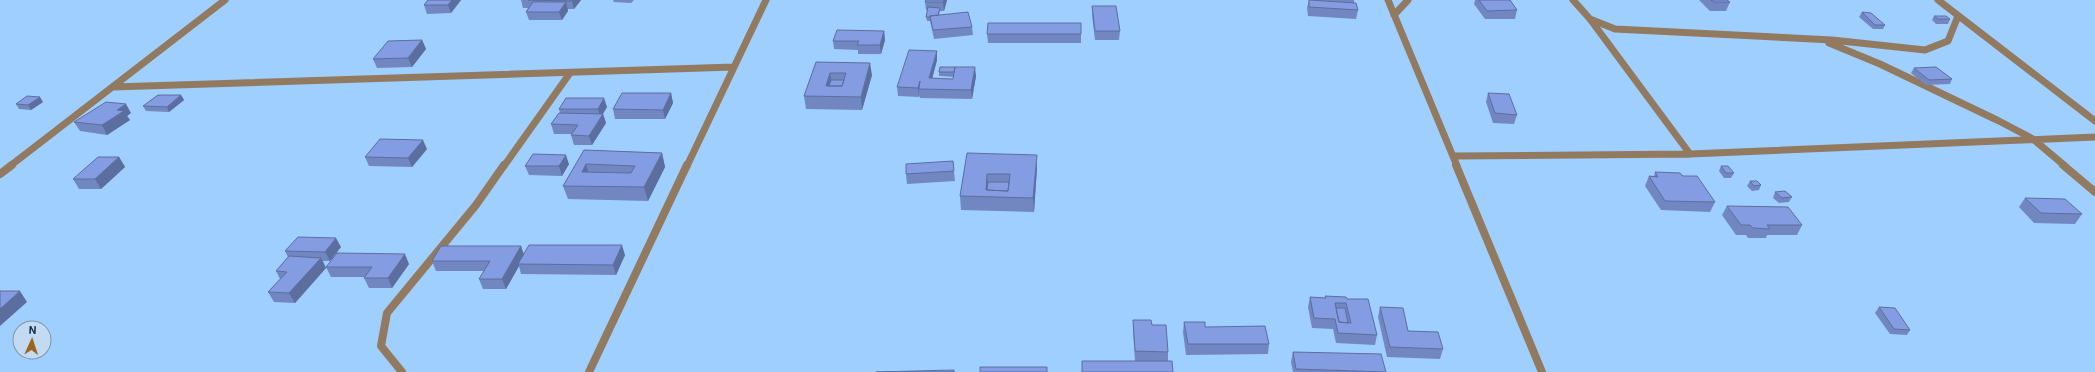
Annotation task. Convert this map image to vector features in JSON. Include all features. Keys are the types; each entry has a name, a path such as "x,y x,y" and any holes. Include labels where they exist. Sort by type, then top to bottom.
{"street":[{"path":"0,174 226,0"},
{"path":"589,372 766,0"},
{"path":"1388,0 1454,156 1542,372"},
{"path":"1394,15 1408,0"},
{"path":"1573,0 1590,19 1690,154"},
{"path":"1938,0 2095,121"},
{"path":"1590,19 1615,29 1822,40 1925,50 1948,42 1958,16"},
{"path":"1822,40 1880,64 2033,139 2095,192"},
{"path":"113,87 734,67"},
{"path":"402,372 381,346 387,313 476,206 570,73"},
{"path":"1454,156 1690,154 2095,136"}],"building":[{"path":"428,0 452,0 448,5 424,5"},
{"path":"528,0 572,0 572,1"},
{"path":"926,0 944,0 943,2 925,2"},
{"path":"1309,0 1356,3 1358,10 1309,7"},
{"path":"1479,0 1510,0 1517,10 1487,11"},
{"path":"1711,0 1727,0 1730,2 1714,2"},
{"path":"533,2 566,2 559,12 526,12"},
{"path":"1092,6 1116,6 1120,31 1095,31"},
{"path":"928,7 940,8 938,15 926,17"},
{"path":"968,12 972,27 933,30 930,16"},
{"path":"1862,12 1871,13 1885,25 1875,25"},
{"path":"1934,16 1946,16 1950,19 1938,19"},
{"path":"988,23 1081,23 1081,34 987,34"},
{"path":"837,30 884,31 880,45 857,45 859,41 833,41"},
{"path":"422,40 408,58 373,59 388,41"},
{"path":"909,50 937,51 929,78 953,79 955,67 975,67 971,90 919,89 920,81 918,88 897,87"},
{"path":"816,62 870,63 861,97 804,96","holes":["830,73 846,73 842,86 826,86"]},
{"path":"940,67 955,67 954,72 939,72"},
{"path":"1936,67 1952,79 1929,80 1914,68"},
{"path":"831,80 844,80 842,86 829,86"},
{"path":"622,93 671,93 663,110 613,109"},
{"path":"1488,93 1509,94 1517,115 1495,113"},
{"path":"158,95 181,95 167,107 143,106"},
{"path":"27,96 40,97 28,105 16,104"},
{"path":"566,98 604,98 598,109 559,109"},
{"path":"106,102 126,104 117,110 124,111 102,125 74,122"},
{"path":"559,113 603,114 589,136 571,135 578,125 551,124"},
{"path":"380,139 423,140 408,158 365,157"},
{"path":"584,150 662,153 644,187 563,186","holes":["586,164 635,166 631,173 582,172"]},
{"path":"967,153 1037,155 1033,198 960,196","holes":["987,174 1010,174 1008,191 986,190"]},
{"path":"533,154 566,155 559,166 525,166"},
{"path":"98,157 119,157 95,179 73,179"},
{"path":"953,161 954,171 906,174 906,164"},
{"path":"1721,166 1728,166 1734,173 1726,173"},
{"path":"1655,172 1680,173 1683,176 1697,176 1715,202 1665,201 1649,176 1658,177"},
{"path":"1750,181 1757,181 1761,185 1754,186"},
{"path":"988,182 1009,182 1008,191 987,190"},
{"path":"1785,191 1792,197 1782,198 1775,192"},
{"path":"2025,198 2065,199 2082,214 2041,213"},
{"path":"1727,206 1788,207 1802,225 1767,225 1770,229 1753,228 1750,225 1741,225"},
{"path":"298,237 336,238 325,252 285,251"},
{"path":"529,245 622,245 613,265 518,264"},
{"path":"441,246 521,246 502,279 479,279 490,261 432,261"},
{"path":"337,253 405,254 388,278 364,278 372,267 326,267"},
{"path":"289,256 321,258 289,293 268,292 287,272 276,271"},
{"path":"0,291 20,291 0,309"},
{"path":"1325,296 1346,297 1347,299 1368,299 1377,335 1338,333 1335,319 1314,318 1310,297 1326,298","holes":["1335,303 1346,303 1351,323 1339,322"]},
{"path":"1380,307 1403,308 1408,331 1438,332 1443,349 1390,347"},
{"path":"1879,307 1895,308 1910,330 1894,329"},
{"path":"1336,308 1345,308 1348,323 1339,322"},
{"path":"1133,320 1151,320 1152,325 1166,325 1168,352 1135,351"},
{"path":"1184,322 1205,322 1205,327 1265,326 1269,344 1188,344"},
{"path":"1293,352 1381,354 1386,372 1296,369"},
{"path":"1082,361 1172,361 1173,372 1082,372"},
{"path":"980,367 1047,367 1047,372 980,372"},
{"path":"954,370 954,372 876,372"}]}
